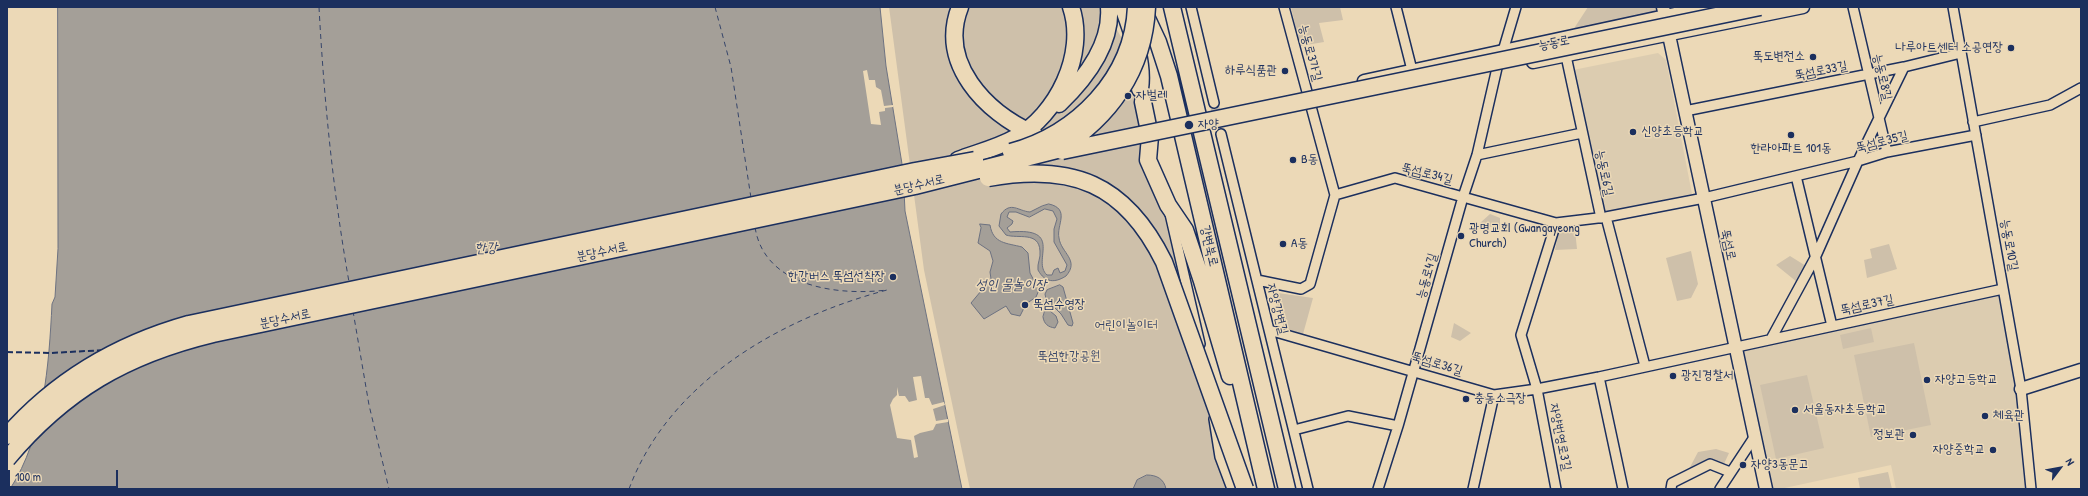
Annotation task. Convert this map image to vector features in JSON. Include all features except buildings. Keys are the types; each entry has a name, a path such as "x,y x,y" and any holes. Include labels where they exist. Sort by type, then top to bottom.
{"highway":[{"path":"960,7 954,35 957,58 967,80 985,101 1005,118 1037,135 1049,138 1072,139 1088,138 1220,108 1313,94 1738,7"},
{"path":"1036,122 1056,97 1070,68 1073,56 1075,31 1071,7"},
{"path":"915,179 950,162 996,147 1015,138 1062,101 1095,61 1106,31 1109,7"},
{"path":"1123,7 1140,63 1142,75 1141,96 1150,136 1148,160 1168,205 1185,230 1202,281 1236,396 1254,433"},
{"name":"분당수서로","path":"7,459 44,419 100,377 139,357 176,344 213,334 915,179 943,168 1014,151 1044,140 1070,125 1090,107 1116,73 1130,38 1136,7"},
{"name":"강변북로","path":"1141,7 1158,42 1169,76 1266,489"},
{"name":"분당수서로","path":"7,436 43,399 83,370 129,345 175,328 227,315 915,179 1018,161 1057,150 1081,134 1108,109 1126,84 1139,56 1145,33 1148,7"},
{"name":"강변북로","path":"1172,7 1288,489"},
{"path":"1018,161 1760,7"},
{"path":"915,179 956,185 1024,173 1053,173 1081,180 1097,186 1130,211 1148,233 1164,262 1245,489"}],"main road":[{"name":"능동로","path":"1707,7 1664,12 1502,51 1307,93 1281,105 1310,106 1496,68 1566,56 1803,7"},
{"name":"뚝섬로","path":"1664,12 1766,489"},
{"path":"2021,389 2081,370"}],"street":[{"path":"1191,7 1214,103"},
{"name":"능동로3가길","path":"1284,7 1310,106"},
{"path":"1396,7 1412,70"},
{"path":"1502,51 1516,7"},
{"name":"능동로8길","path":"1853,7 1887,152"},
{"name":"능동로10길","path":"1953,7 2021,389 2031,489"},
{"name":"뚝섬로33길","path":"1685,111 1904,67 1961,53"},
{"name":"능동로6길","path":"1566,56 1582,133 1603,218"},
{"path":"1771,339 1815,258 1858,161 1879,121 1904,67"},
{"name":"능동로4길","path":"1378,489 1398,426 1463,197 1477,155 1496,68"},
{"path":"1974,122 2050,105 2081,88"},
{"path":"1257,280 1301,289 1310,284 1335,195 1310,106"},
{"path":"1477,155 1582,133"},
{"name":"자양강변길","path":"1223,134 1225,148 1308,489"},
{"name":"뚝섬로35길","path":"1704,198 1858,161 1887,152 1976,135"},
{"path":"1796,176 1832,326"},
{"name":"뚝섬로34길","path":"1335,195 1395,178 1556,223 1603,218 1704,198"},
{"path":"1168,205 1203,355 1220,457 1232,489"},
{"path":"1603,218 1645,366"},
{"path":"1538,389 1521,335 1556,223"},
{"name":"뚝섬로37길","path":"1735,346 2003,289"},
{"name":"뚝섬로36길","path":"1269,330 1494,395 1538,389 1599,377 1735,346"},
{"path":"1599,377 1623,489"},
{"name":"자양번영로3길","path":"1538,389 1556,489"},
{"path":"1473,489 1494,395"},
{"path":"1294,430 1348,416 1398,426"},
{"path":"1720,489 1754,436"},
{"path":"1671,486 1710,464 1730,472"}],"shaded area":[{"name":"신양초등학교","path":"1658,53 1666,60 1692,194 1604,212 1573,70"},
{"path":"2003,289 2031,489 1896,489 1891,465 1780,489 1766,489 1735,346"}],"green space":[{"name":"뚝섬한강공원","path":"889,7 1104,7 1133,58 1150,157 1199,361 1217,459 1228,489 970,489 924,270"},
{"path":"1291,7 1340,7 1343,20 1319,23 1324,42 1300,46"},
{"path":"1588,7 1656,7 1659,12 1573,30"},
{"path":"1490,214 1500,218 1500,230 1480,223"},
{"path":"1575,230 1577,249 1555,250 1559,231"},
{"path":"1889,244 1897,269 1867,278 1864,260 1872,258 1870,249"},
{"path":"1691,251 1698,284 1691,298 1677,301 1666,258"},
{"path":"1790,256 1806,266 1797,282 1776,265"},
{"path":"1278,293 1313,298 1303,334 1284,328 1276,301"},
{"path":"1454,323 1471,333 1460,341 1451,337"},
{"path":"1871,328 1874,342 1843,349 1840,335"},
{"path":"1914,343 1931,425 1871,437 1854,355"},
{"path":"1807,375 1824,448 1776,459 1760,385"},
{"path":"1716,449 1729,453 1723,466 1712,460 1689,469 1698,452"},
{"path":"1888,472 1892,489 1860,489 1858,478"}],"water":[{"name":"한강","path":"58,7 880,7 886,66 903,170 905,211 962,489 10,489 21,469 30,447 43,400 49,351 52,304 55,297 58,249"},
{"path":"1049,204 1056,206 1061,214 1059,238 1071,265 1066,276 1054,281 1044,277 1038,270 1040,251 1039,245 1036,241 1027,237 1006,235 999,226 1001,214 1008,208 1011,207 1030,212","holes":["1045,209 1053,211 1057,219 1054,229 1054,242 1067,265 1065,271 1060,273 1058,268 1054,270 1052,275 1047,275 1043,269 1042,240 1037,235 1027,232 1010,232 1007,228 1013,221 1007,217 1009,212 1016,212 1029,217"]},
{"name":"성인 물놀이장","path":"980,224 990,225 994,236 997,239 1002,242 1022,247 1028,253 1030,273 1039,290 1036,297 1026,304 1020,316 1011,314 1006,306 984,319 971,303 991,279 990,272 993,261 990,251 978,243 981,228"},
{"path":"1060,285 1063,287 1073,323 1072,326 1068,325 1061,314 1046,299 1045,294 1047,290"},
{"path":"1045,311 1050,311 1056,316 1058,322 1055,328 1048,326 1044,322 1043,317"},
{"path":"1147,475 1160,478 1166,489 1133,489 1137,480"}],"pier":[{"path":"867,70 869,80 875,80 876,87 881,90 884,106 893,105 893,107 885,108 885,111 879,112 881,125 871,124 863,71"},
{"path":"921,376 925,398 929,398 932,405 944,402 945,405 933,409 936,421 948,419 948,422 936,424 933,430 914,436 918,457 914,458 911,440 897,438 890,405 897,395 897,387 899,396 905,396 909,402 917,400 913,377"}],"ferry route":[{"path":"319,7 330,145 338,214 349,282"},
{"path":"715,7 731,67 751,198"},
{"path":"629,489 647,451 671,416 700,386 733,360 769,337 808,318 847,302 887,290 847,291 826,289 806,283 788,275 773,263 761,247 755,227"},
{"path":"353,311 369,405 389,489"}],"tunnel":[{"path":"1214,103 1221,134"}],"railway":[{"path":"7,352 50,353 143,348 184,341 1762,7"}],"place":[{"name":"나루아트센터 소공연장","path":"2011,48"},
{"name":"뚝도변전소","path":"1813,57"},
{"name":"하루식품관","path":"1285,71"},
{"name":"자벌레","path":"1128,96"},
{"name":"자양","path":"1189,125"},
{"name":"신양초등학교","path":"1633,132"},
{"name":"한라아파트 101동","path":"1791,135"},
{"name":"B동","path":"1293,160"},
{"name":"광명교회 (Gwangayeong Church)","path":"1461,236"},
{"name":"A동","path":"1283,244"},
{"name":"한강버스 뚝섬선착장","path":"893,277"},
{"name":"뚝섬수영장","path":"1025,305"},
{"name":"광진경찰서","path":"1673,376"},
{"name":"자양고등학교","path":"1927,380"},
{"name":"충동소극장","path":"1466,399"},
{"name":"서울동자초등학교","path":"1795,410"},
{"name":"체육관","path":"1985,416"},
{"name":"정보관","path":"1913,435"},
{"name":"자양중학교","path":"1993,450"},
{"name":"자양3동문고","path":"1743,465"}],"park label":[{"name":"어린이놀이터","path":"1126,326"}]}
